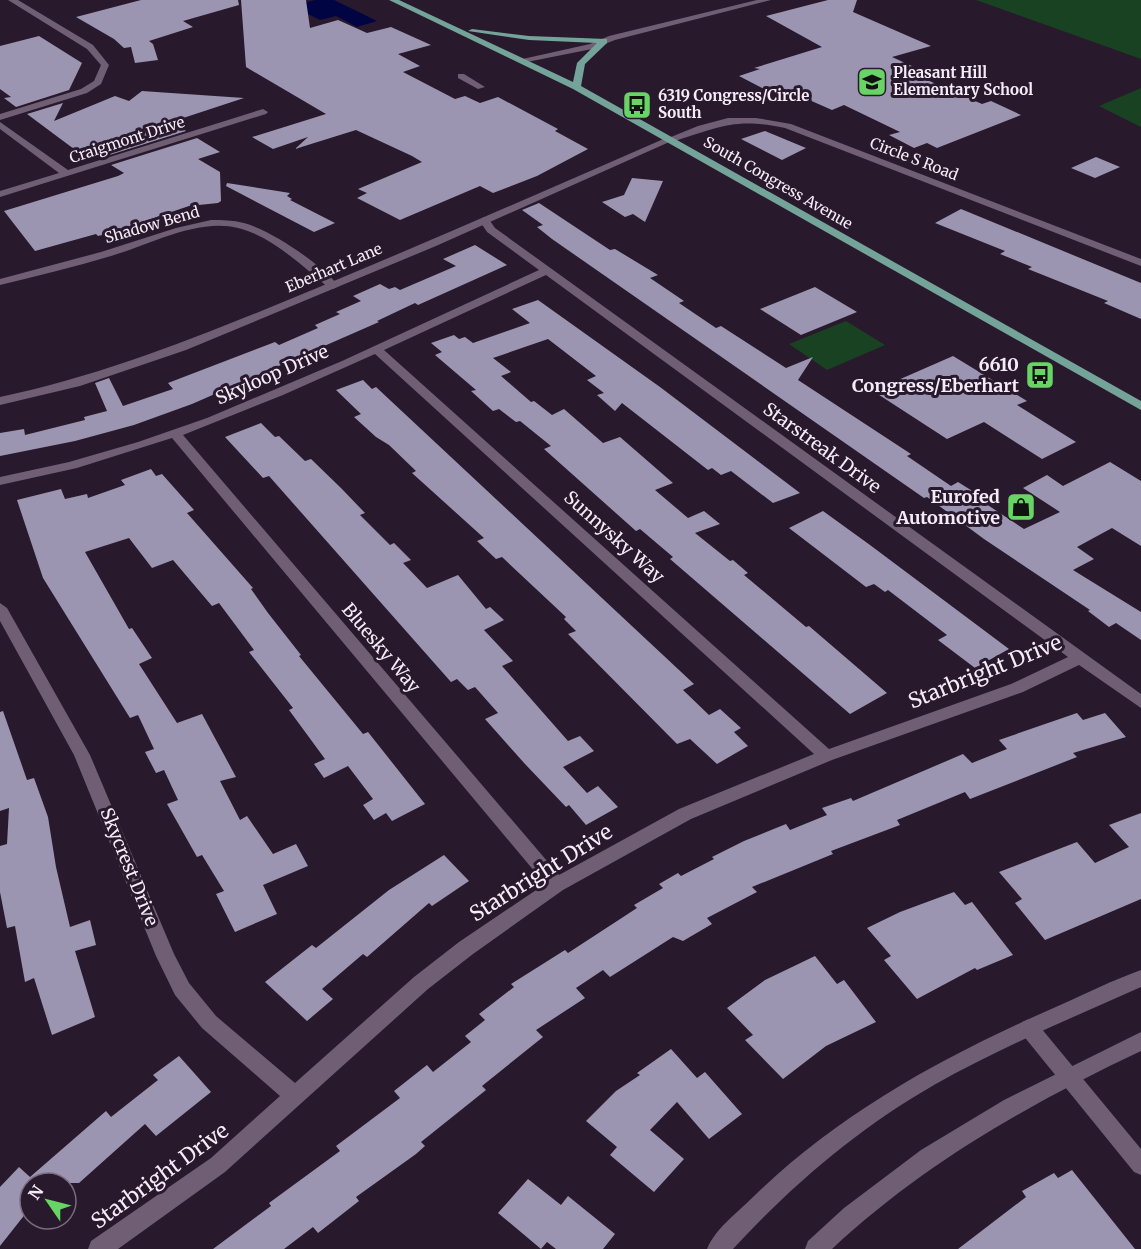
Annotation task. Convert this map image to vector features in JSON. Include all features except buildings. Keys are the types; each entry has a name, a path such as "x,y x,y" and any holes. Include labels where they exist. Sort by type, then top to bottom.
{"main road":[{"name":"South Congress Avenue","path":"393,0 576,87 1141,406"},
{"path":"456,28 529,38 603,41"},
{"path":"576,87 581,63 603,41"}],"street":[{"path":"0,117 84,91 104,75 105,65 90,47 12,0"},
{"path":"522,60 582,49 603,41 767,0"},
{"path":"461,76 481,87"},
{"name":"Craigmont Drive","path":"0,194 263,112"},
{"name":"Circle S Road","path":"671,139 729,119 754,119 777,124 1141,263"},
{"path":"0,125 67,174"},
{"name":"Eberhart Lane","path":"0,400 64,387 132,367 333,286 671,139"},
{"name":"Starstreak Drive","path":"484,220 491,230 1141,702"},
{"name":"Shadow Bend","path":"0,282 120,250 190,228 228,223 248,227 300,259 333,286"},
{"name":"Skyloop Drive","path":"0,481 109,457 241,410 547,270"},
{"name":"Sunnysky Way","path":"375,348 826,756"},
{"name":"Bluesky Way","path":"176,435 557,885"},
{"name":"Skycrest Drive","path":"0,608 82,755 165,957 182,989 209,1022 296,1097"},
{"name":"Starbright Drive","path":"99,1249 218,1165 421,984 466,948 557,885 685,814 826,756 996,696 1079,658"},
{"path":"718,1249 742,1222 788,1179 860,1122 927,1079 1029,1028 1141,978"},
{"path":"1029,1028 1141,1165"},
{"path":"816,1249 860,1208 941,1148 996,1113 1068,1075 1141,1041"}],"green space":[{"path":"976,0 1141,0 1141,59"},
{"path":"1141,88 1141,127 1099,106"},
{"path":"846,321 885,345 827,370 789,344"}],"shaded area":[{"path":"315,0 334,0 377,21 357,27 336,16 320,20 292,6"}],"place":[{"name":"Pleasant Hill Elementary School","path":"872,82"},
{"name":"6319 Congress/Circle South","path":"637,105"},
{"name":"6610 Congress/Eberhart","path":"1040,375"},
{"name":"Eurofed Automotive","path":"1021,507"}]}
